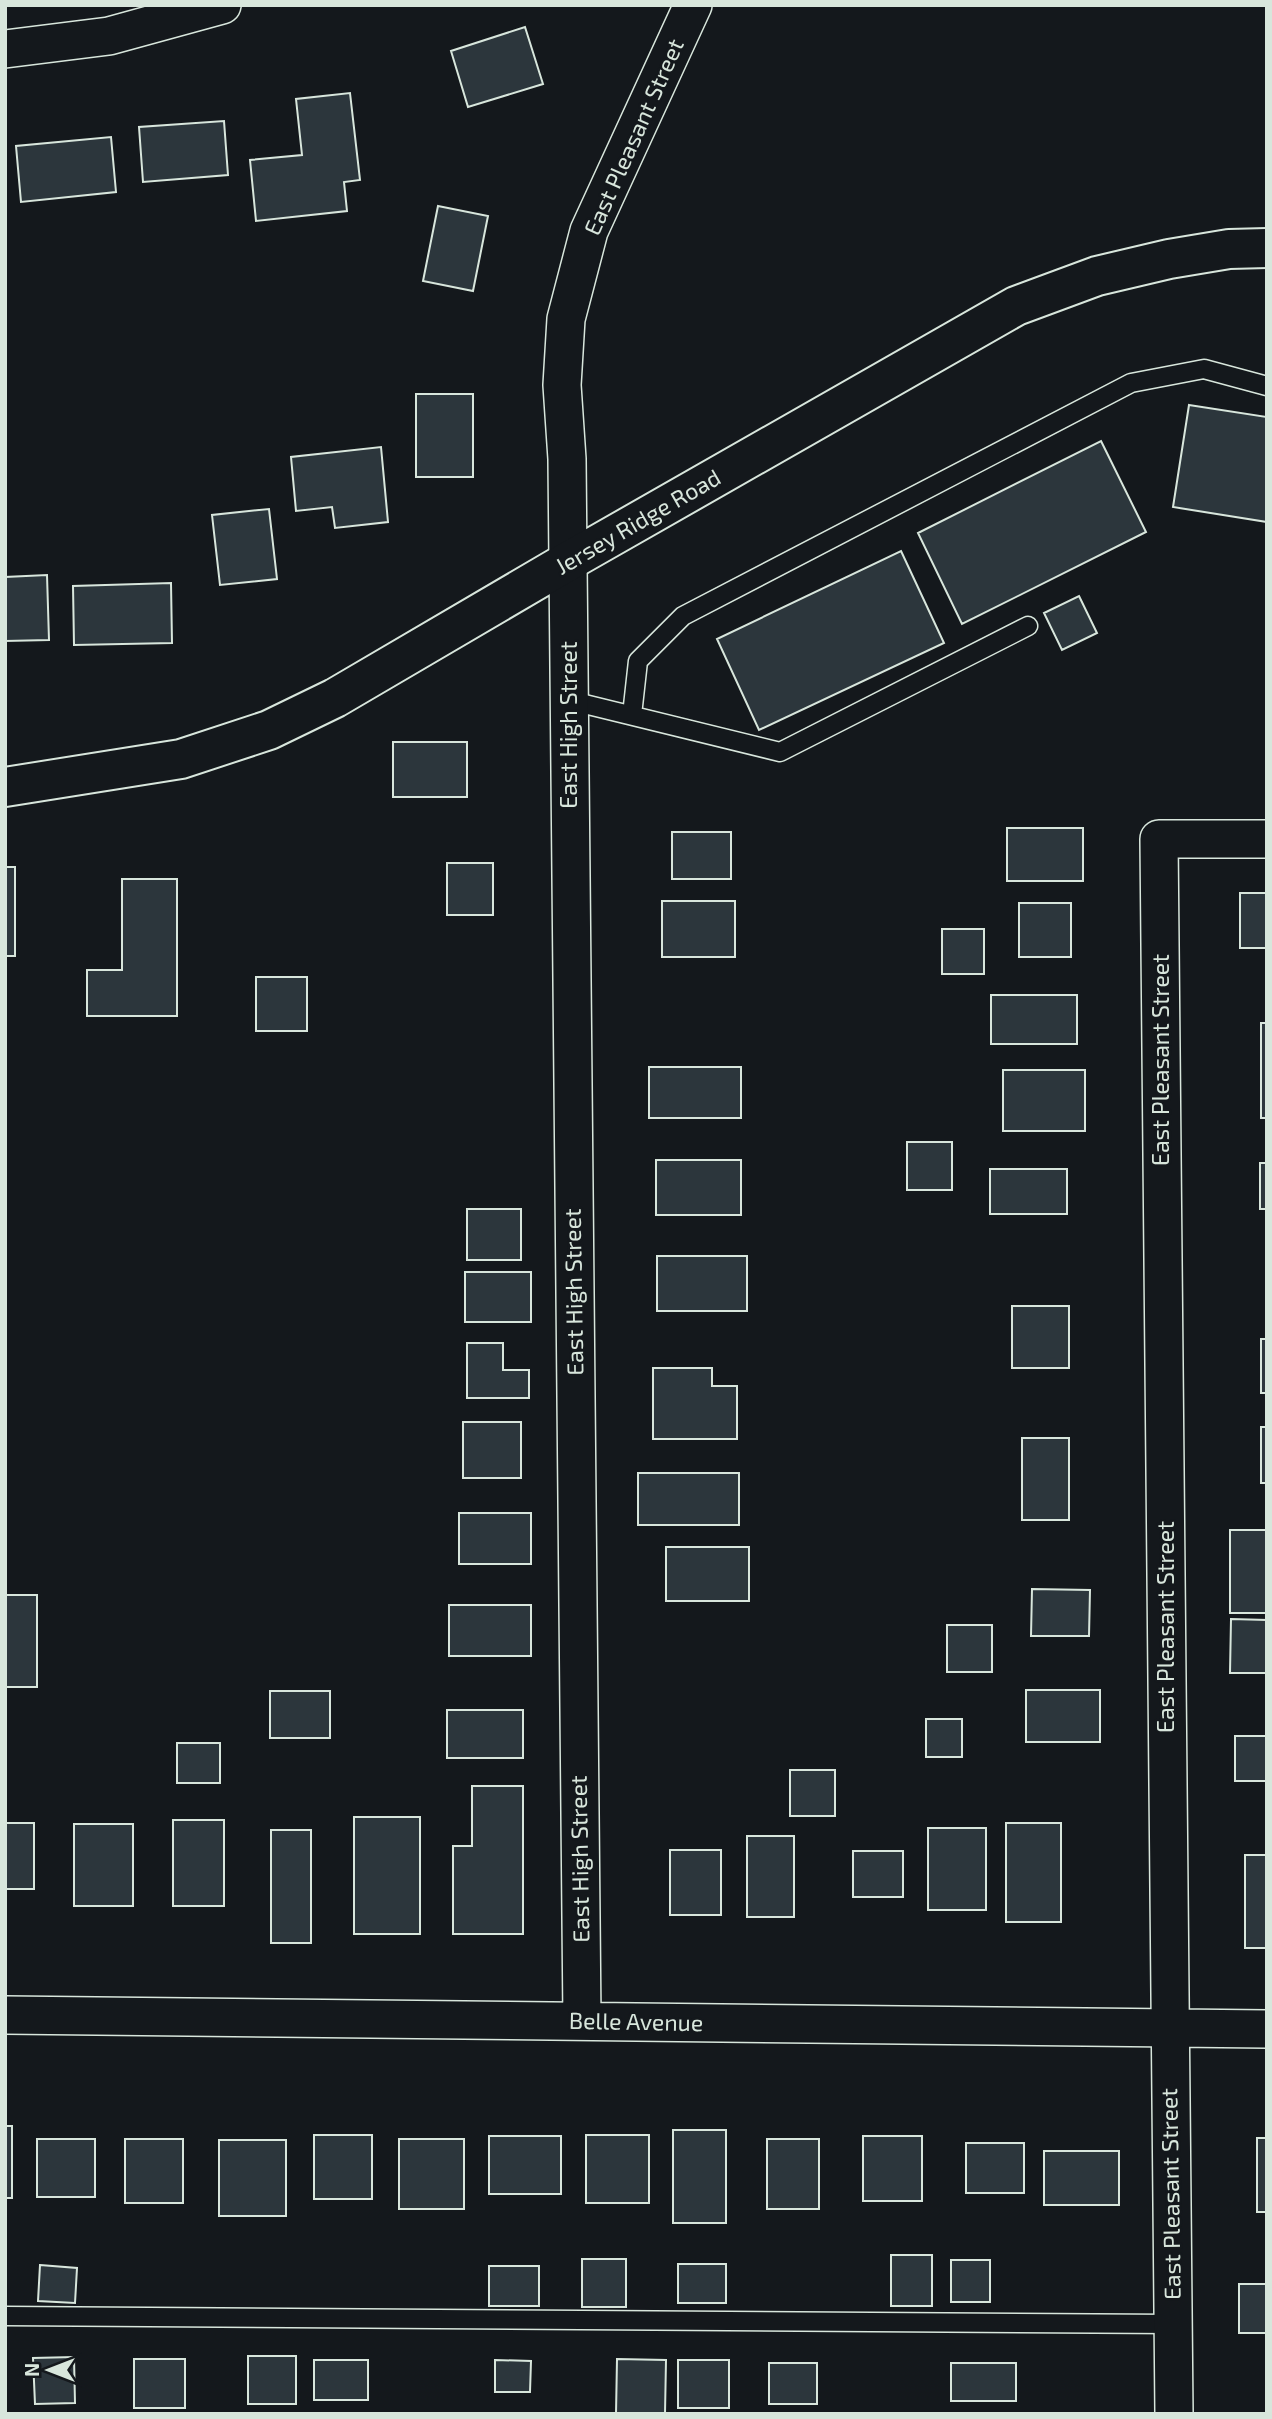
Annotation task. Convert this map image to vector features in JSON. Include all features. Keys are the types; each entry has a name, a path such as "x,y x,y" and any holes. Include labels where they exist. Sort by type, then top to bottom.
{"street":[{"path":"5,49 109,36 222,5"},
{"name":"East Pleasant Street","path":"567,562 567,458 562,385 566,318 589,231 693,5"},
{"name":"Jersey Ridge Road","path":"5,787 181,759 269,730 335,698 567,562 1016,306 1097,276 1169,259 1229,249 1267,248"},
{"name":"East High Street","path":"567,562 582,2021"},
{"name":"East Pleasant Street","path":"1174,2414 1159,839 1267,839"},
{"name":"Belle Avenue","path":"5,2015 1267,2029"}],"lane":[{"path":"632,715 638,661 683,616 1131,383 1204,369 1267,386"},
{"path":"568,700 780,752 1028,626"},
{"path":"5,2316 1173,2324"}],"building":[{"path":"525,27 543,84 468,107 451,51"},
{"path":"350,93 360,180 344,182 347,211 256,221 250,160 302,155 296,99"},
{"path":"224,121 228,175 143,182 139,127"},
{"path":"111,137 116,192 21,202 16,146"},
{"path":"438,206 488,216 473,291 423,281"},
{"path":"416,394 473,394 473,477 416,477"},
{"path":"1189,405 1267,417 1267,522 1173,507"},
{"path":"1101,441 1146,532 962,624 918,533"},
{"path":"381,447 388,522 335,528 332,507 296,511 291,457"},
{"path":"269,509 277,579 220,585 212,515"},
{"path":"901,551 944,643 759,730 717,639"},
{"path":"47,575 49,640 5,641 5,577"},
{"path":"171,583 172,643 74,645 73,586"},
{"path":"1079,596 1097,633 1062,650 1044,613"},
{"path":"393,742 467,742 467,797 393,797"},
{"path":"1007,828 1083,828 1083,881 1007,881"},
{"path":"672,832 731,832 731,879 672,879"},
{"path":"447,863 493,863 493,915 447,915"},
{"path":"5,867 15,867 15,956 5,956"},
{"path":"122,879 177,879 177,1016 87,1016 87,970 122,970"},
{"path":"1240,893 1267,893 1267,948 1240,948"},
{"path":"662,901 735,901 735,957 662,957"},
{"path":"1019,903 1071,903 1071,957 1019,957"},
{"path":"942,929 984,929 984,974 942,974"},
{"path":"256,977 307,977 307,1031 256,1031"},
{"path":"991,995 1077,995 1077,1044 991,1044"},
{"path":"1261,1023 1267,1023 1267,1118 1261,1118"},
{"path":"649,1067 741,1067 741,1118 649,1118"},
{"path":"1003,1070 1085,1070 1085,1131 1003,1131"},
{"path":"907,1142 952,1142 952,1190 907,1190"},
{"path":"656,1160 741,1160 741,1215 656,1215"},
{"path":"1260,1163 1267,1163 1267,1209 1260,1209"},
{"path":"990,1169 1067,1169 1067,1214 990,1214"},
{"path":"467,1209 521,1209 521,1260 467,1260"},
{"path":"657,1256 747,1256 747,1311 657,1311"},
{"path":"465,1272 531,1272 531,1322 465,1322"},
{"path":"1012,1306 1069,1306 1069,1368 1012,1368"},
{"path":"1261,1339 1267,1339 1267,1393 1261,1393"},
{"path":"467,1343 503,1343 503,1370 529,1370 529,1398 467,1398"},
{"path":"653,1368 712,1368 712,1386 737,1386 737,1439 653,1439"},
{"path":"463,1422 521,1422 521,1478 463,1478"},
{"path":"1261,1427 1267,1427 1267,1483 1261,1483"},
{"path":"1022,1438 1069,1438 1069,1520 1022,1520"},
{"path":"638,1473 739,1473 739,1525 638,1525"},
{"path":"459,1513 531,1513 531,1564 459,1564"},
{"path":"1230,1530 1267,1530 1267,1613 1230,1613"},
{"path":"666,1547 749,1547 749,1601 666,1601"},
{"path":"1032,1589 1090,1590 1089,1636 1031,1636"},
{"path":"5,1595 37,1595 37,1687 5,1687"},
{"path":"449,1605 531,1605 531,1656 449,1656"},
{"path":"1231,1619 1267,1620 1267,1673 1230,1673"},
{"path":"947,1625 992,1625 992,1672 947,1672"},
{"path":"1026,1690 1100,1690 1100,1742 1026,1742"},
{"path":"270,1691 330,1691 330,1738 270,1738"},
{"path":"447,1710 523,1710 523,1758 447,1758"},
{"path":"926,1719 962,1719 962,1757 926,1757"},
{"path":"1235,1736 1267,1736 1267,1781 1235,1781"},
{"path":"177,1743 220,1743 220,1783 177,1783"},
{"path":"790,1770 835,1770 835,1816 790,1816"},
{"path":"472,1786 523,1786 523,1934 453,1934 453,1846 472,1846"},
{"path":"354,1817 420,1817 420,1934 354,1934"},
{"path":"173,1820 224,1820 224,1906 173,1906"},
{"path":"5,1823 34,1823 34,1889 5,1889"},
{"path":"1006,1823 1061,1823 1061,1922 1006,1922"},
{"path":"74,1824 133,1824 133,1906 74,1906"},
{"path":"928,1828 986,1828 986,1910 928,1910"},
{"path":"271,1830 311,1830 311,1943 271,1943"},
{"path":"747,1836 794,1836 794,1917 747,1917"},
{"path":"670,1850 721,1850 721,1915 670,1915"},
{"path":"853,1851 903,1851 903,1897 853,1897"},
{"path":"1245,1855 1267,1855 1267,1948 1245,1948"},
{"path":"5,2126 12,2126 12,2198 5,2198"},
{"path":"673,2130 726,2130 726,2223 673,2223"},
{"path":"314,2135 372,2135 372,2199 314,2199"},
{"path":"586,2135 649,2135 649,2203 586,2203"},
{"path":"489,2136 561,2136 561,2194 489,2194"},
{"path":"863,2136 922,2136 922,2201 863,2201"},
{"path":"1257,2138 1267,2138 1267,2212 1257,2212"},
{"path":"37,2139 95,2139 95,2197 37,2197"},
{"path":"125,2139 183,2139 183,2203 125,2203"},
{"path":"399,2139 464,2139 464,2209 399,2209"},
{"path":"767,2139 819,2139 819,2209 767,2209"},
{"path":"219,2140 286,2140 286,2216 219,2216"},
{"path":"966,2143 1024,2143 1024,2193 966,2193"},
{"path":"1044,2151 1119,2151 1119,2205 1044,2205"},
{"path":"891,2255 932,2255 932,2306 891,2306"},
{"path":"582,2259 626,2259 626,2307 582,2307"},
{"path":"951,2260 990,2260 990,2302 951,2302"},
{"path":"678,2264 726,2264 726,2303 678,2303"},
{"path":"40,2265 77,2268 75,2303 38,2301"},
{"path":"489,2266 539,2266 539,2306 489,2306"},
{"path":"1239,2284 1267,2284 1267,2333 1239,2333"},
{"path":"248,2356 296,2356 296,2404 248,2404"},
{"path":"74,2357 75,2403 35,2404 33,2358"},
{"path":"134,2359 185,2359 185,2408 134,2408"},
{"path":"617,2359 666,2360 665,2414 616,2414"},
{"path":"314,2360 368,2360 368,2400 314,2400"},
{"path":"495,2360 531,2361 530,2392 495,2392"},
{"path":"678,2360 729,2360 729,2408 678,2408"},
{"path":"769,2363 817,2363 817,2404 769,2404"},
{"path":"951,2363 1016,2363 1016,2401 951,2401"}]}
